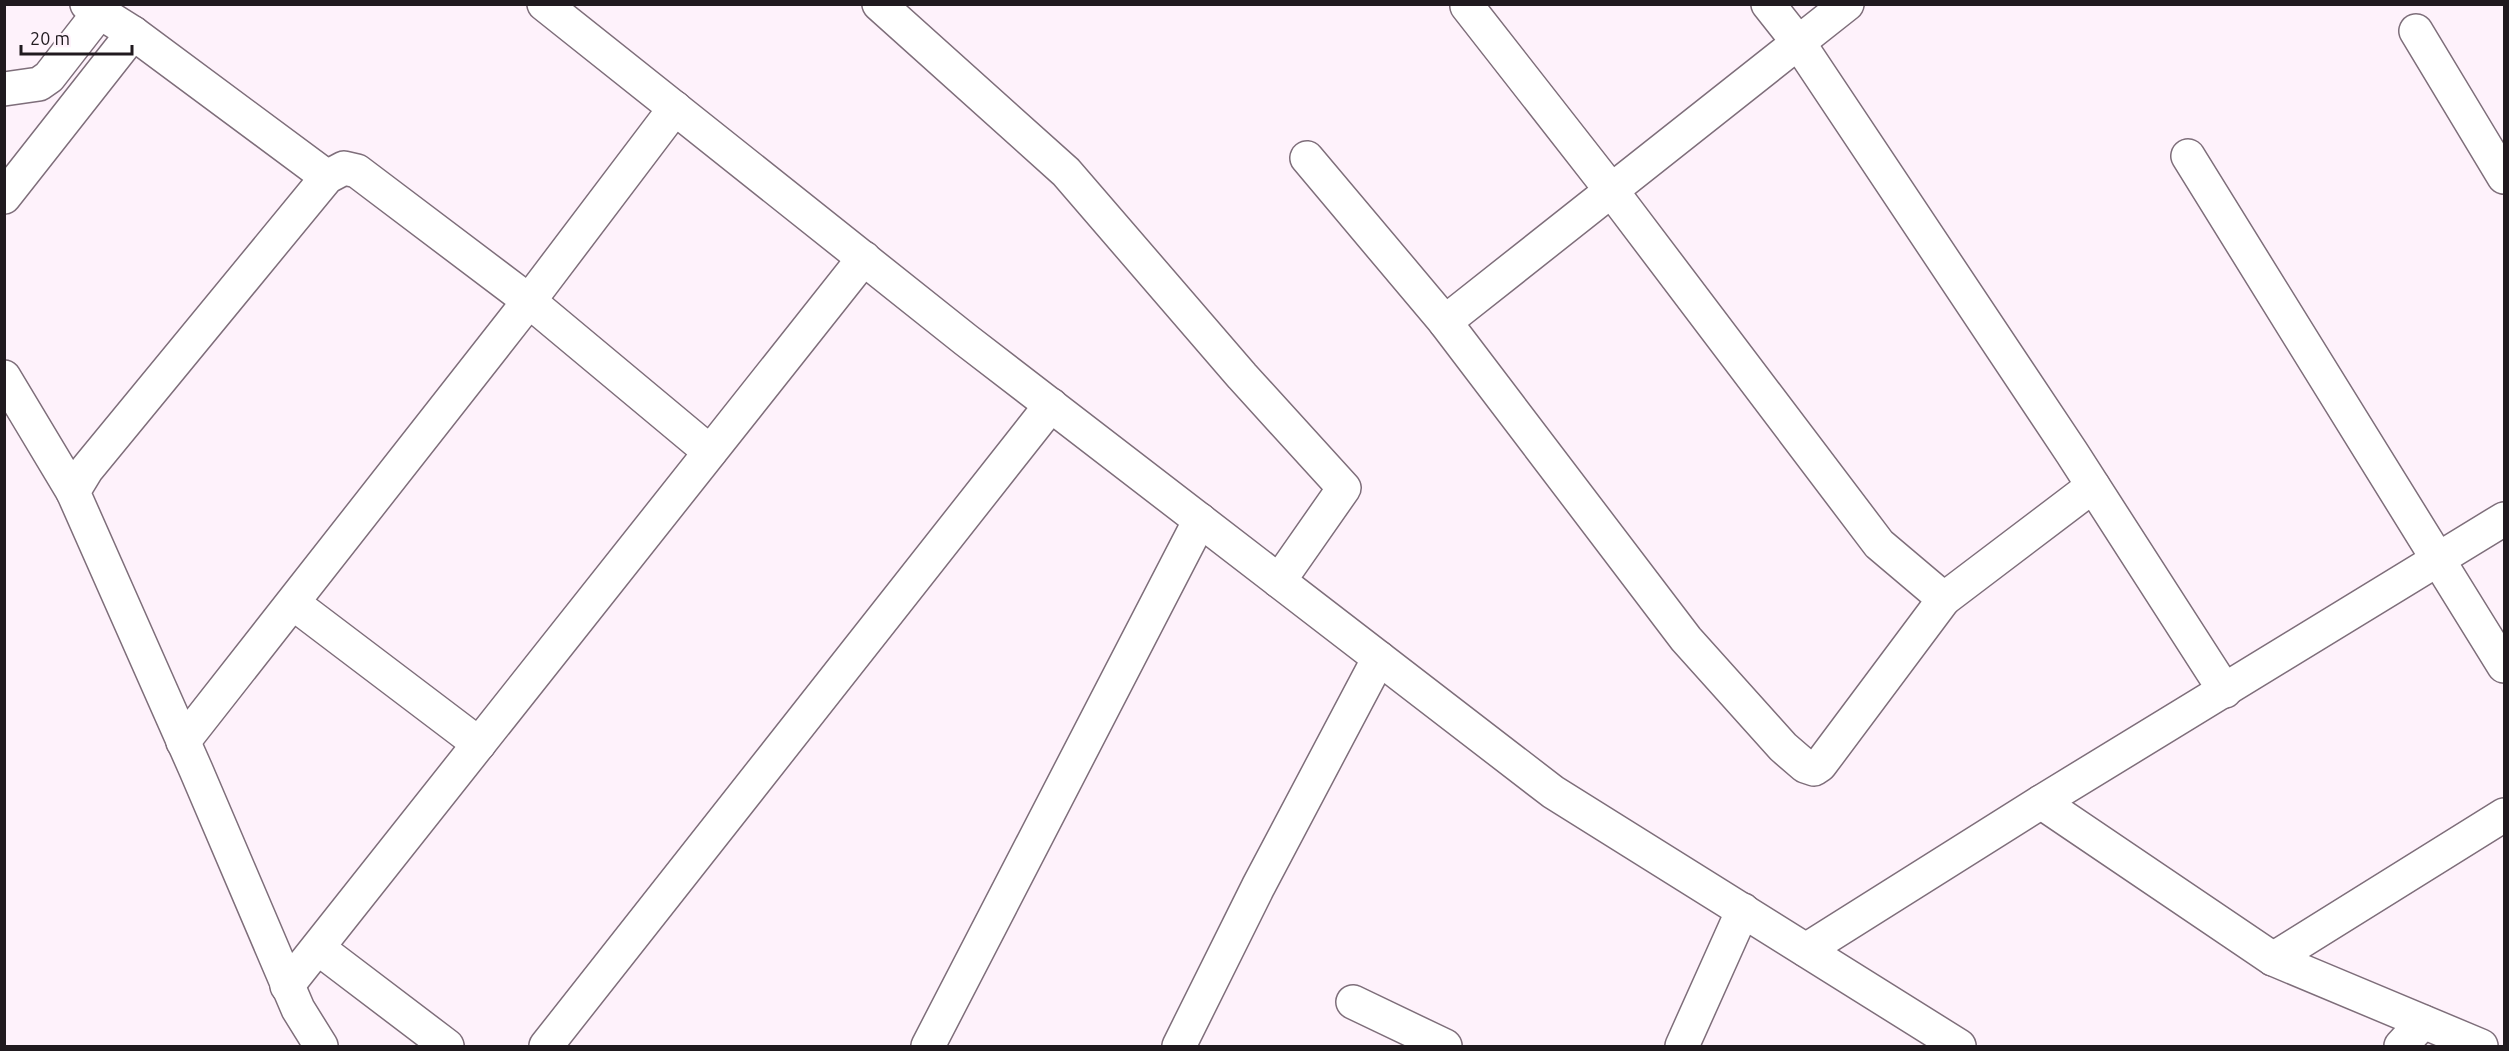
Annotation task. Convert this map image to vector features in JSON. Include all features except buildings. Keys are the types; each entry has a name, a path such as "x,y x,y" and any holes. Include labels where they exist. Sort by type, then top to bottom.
{"street":[{"path":"544,4 1051,405 1554,792 1959,1047"},
{"path":"879,4 1066,172 1242,376 1344,488 1279,581"},
{"path":"1768,4 1798,42 2093,486 2224,691"},
{"path":"1445,322 1847,4"},
{"path":"1467,6 1611,190 1879,544 1944,599"},
{"path":"4,89 39,84 49,77 93,9 133,33 327,177"},
{"path":"2416,32 2505,177"},
{"path":"4,197 133,33"},
{"path":"183,742 529,301 675,108"},
{"path":"2188,156 2505,666"},
{"path":"1307,158 1445,322 1686,639 1783,747 1805,766 1814,769 1820,765 1944,599 2093,486"},
{"path":"73,492 87,469 327,177 344,168 357,171 529,301 710,452"},
{"path":"287,986 864,258"},
{"path":"4,377 73,492 287,986 298,1010 321,1047"},
{"path":"546,1047 1051,405"},
{"path":"1806,950 2041,802 2505,519"},
{"path":"928,1047 1200,520"},
{"path":"293,603 479,744"},
{"path":"1179,1047 1258,887 1379,658"},
{"path":"2041,802 2273,959 2481,1047"},
{"path":"2273,959 2505,815"},
{"path":"1682,1047 1743,910"},
{"path":"318,948 447,1047"},
{"path":"1353,1002 1445,1047"},
{"path":"2401,1047 2423,1022"}]}
